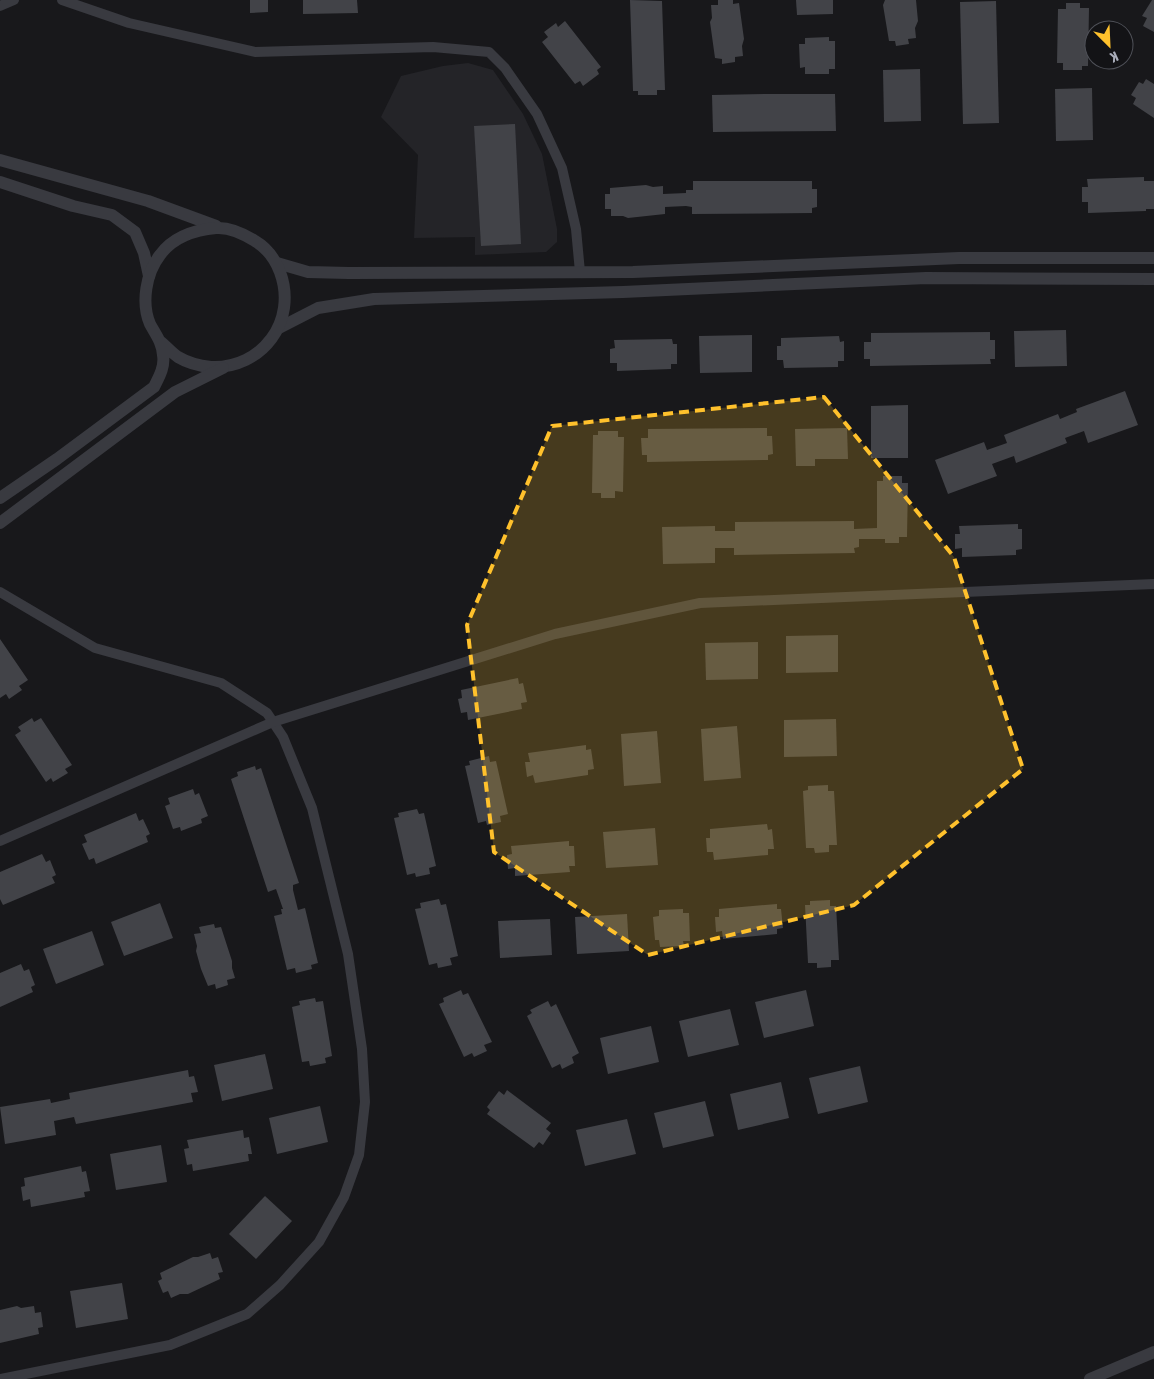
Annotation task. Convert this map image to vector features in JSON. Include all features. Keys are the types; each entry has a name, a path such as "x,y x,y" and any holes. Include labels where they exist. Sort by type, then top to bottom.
{"street":[{"path":"0,6 14,0"},
{"path":"62,0 129,23 255,52 434,47 489,52 506,68 537,114 562,168 576,229 580,272"},
{"path":"0,160 148,201 221,228 243,233 262,245 276,263 284,284 285,307 279,328 265,347 247,360 224,367 175,392 0,523"},
{"path":"0,182 73,206 112,215 135,232 144,253 149,276"},
{"path":"221,228 198,230 177,239 160,255 149,276 145,299 149,322 161,342 179,358 201,366 224,367"},
{"path":"276,263 308,272 634,272 959,258 1154,258"},
{"path":"279,328 318,308 374,299 623,292 926,278 1154,279"},
{"path":"0,498 57,459 154,387 162,372 164,357 161,342"},
{"path":"0,840 273,722 555,634 700,603 1154,584"},
{"path":"0,592 95,648 221,683 268,714 283,737 312,808 348,954 361,1039 365,1102 359,1155 344,1198 319,1242 280,1285 247,1314 170,1345 0,1379"},
{"path":"1090,1379 1154,1352"}],"highlighted area":[{"path":"824,397 954,557 1023,769 854,905 648,955 494,852 467,625 552,426"}],"shaded area":[{"path":"468,63 493,70 523,114 542,154 557,229 557,242 546,252 475,255 475,237 414,238 418,155 381,117 401,76 443,66"}],"building":[{"path":"250,0 268,0 268,12 250,13"},
{"path":"303,0 357,0 358,13 303,14"},
{"path":"630,0 662,1 665,90 657,90 657,95 638,95 638,91 633,91"},
{"path":"718,0 733,0 733,4 739,3 744,39 742,46 743,56 735,57 735,62 722,64 722,59 715,58 710,22 712,18 711,5 718,5"},
{"path":"796,0 833,0 833,14 797,15"},
{"path":"885,0 916,0 918,21 915,28 916,38 908,39 909,44 896,46 895,41 889,41 883,5"},
{"path":"1152,0 1154,0 1154,32 1143,26 1147,18 1142,16"},
{"path":"996,1 999,123 963,124 960,2"},
{"path":"1066,3 1080,3 1080,8 1089,8 1089,20 1084,20 1084,66 1082,66 1082,70 1063,70 1063,63 1057,63 1058,9 1066,9"},
{"path":"565,21 601,67 597,70 599,74 583,86 580,81 575,84 542,42 548,37 544,32 556,23 558,27"},
{"path":"829,37 829,41 835,41 835,69 829,69 829,74 805,74 805,67 800,68 799,44 805,44 805,38"},
{"path":"920,69 921,121 884,122 883,70"},
{"path":"1146,79 1154,84 1154,118 1133,104 1136,98 1131,95 1139,82 1143,84"},
{"path":"1092,88 1093,140 1056,141 1055,89"},
{"path":"835,94 836,131 713,132 712,95"},
{"path":"515,124 521,244 481,246 474,126"},
{"path":"1144,177 1144,181 1154,181 1154,209 1146,209 1146,211 1088,213 1088,202 1082,202 1082,187 1088,187 1087,179"},
{"path":"693,181 812,181 812,189 817,189 817,207 812,208 812,213 692,214 692,207 665,207 665,214 628,218 611,216 611,209 605,209 605,194 610,194 610,188 646,185 653,187 663,186 663,194 686,193 686,190 693,190"},
{"path":"1066,330 1067,366 1015,367 1014,331"},
{"path":"990,332 990,340 995,340 995,359 990,359 991,364 870,366 870,359 864,359 864,342 871,342 871,333"},
{"path":"752,335 752,372 700,373 699,336"},
{"path":"839,336 840,342 844,341 844,361 838,361 838,367 784,368 783,360 777,360 777,346 781,346 781,338"},
{"path":"672,339 673,344 677,344 677,364 671,364 671,369 617,371 617,363 610,363 610,349 615,348 614,340"},
{"path":"1125,391 1138,425 1088,443 1084,431 1065,438 1067,443 1016,463 1014,456 992,464 997,476 948,494 935,460 984,442 987,450 1007,443 1004,435 1058,414 1060,419 1077,412 1076,409"},
{"path":"908,405 908,458 871,458 871,406"},
{"path":"767,428 767,436 772,436 773,454 768,455 768,460 647,462 647,455 642,455 641,438 648,438 648,429"},
{"path":"847,428 848,459 815,459 815,466 796,466 795,429"},
{"path":"598,431 618,431 618,437 624,437 623,492 615,491 615,498 601,498 601,493 592,493 593,435 598,435"},
{"path":"883,476 902,476 902,483 908,483 907,537 899,537 899,543 885,543 885,539 859,539 859,547 854,548 855,553 734,555 734,548 715,548 715,563 663,564 662,527 715,526 715,531 735,531 735,522 854,521 854,529 877,528 877,481 883,481"},
{"path":"1018,524 1018,529 1022,529 1022,549 1016,550 1016,555 962,557 962,548 955,549 955,534 960,534 959,526"},
{"path":"838,635 838,672 786,673 786,636"},
{"path":"0,639 28,680 19,686 22,690 9,699 6,694 0,698"},
{"path":"758,642 758,679 706,680 705,643"},
{"path":"518,678 519,684 523,683 527,702 521,703 522,709 468,720 467,712 461,713 458,699 462,698 461,690"},
{"path":"32,718 34,722 41,718 72,765 65,769 68,773 53,782 51,778 46,782 15,735 21,731 18,727"},
{"path":"836,719 837,756 784,757 784,720"},
{"path":"737,726 741,778 704,781 701,729"},
{"path":"657,731 661,783 624,786 621,734"},
{"path":"586,745 586,750 591,749 594,769 588,770 588,775 535,783 533,775 527,777 525,762 530,762 528,753"},
{"path":"489,756 490,762 496,761 508,814 500,816 501,822 487,825 486,821 478,823 465,766 470,765 469,761"},
{"path":"255,766 256,770 261,768 299,883 293,885 293,890 298,910 305,908 318,963 311,965 312,969 296,973 295,968 287,970 274,916 282,914 281,909 283,909 276,889 268,892 231,779 238,776 237,772"},
{"path":"828,785 828,791 834,791 837,845 829,845 829,852 815,853 814,848 806,848 803,791 808,790 808,786"},
{"path":"193,789 195,795 199,793 208,816 201,819 202,823 181,831 180,827 173,829 165,806 170,804 168,798"},
{"path":"417,809 419,814 424,813 436,866 429,868 430,874 416,877 415,873 407,875 394,818 399,817 398,813"},
{"path":"136,813 139,821 143,819 150,834 146,836 148,842 96,864 94,858 89,860 82,844 87,842 84,835"},
{"path":"767,824 768,830 772,829 774,849 768,849 768,855 714,860 713,852 707,852 706,838 710,838 710,829"},
{"path":"655,828 658,865 606,868 603,832"},
{"path":"569,841 569,846 574,846 575,866 569,866 570,872 515,876 515,868 508,869 507,855 512,854 511,846"},
{"path":"42,854 46,862 50,860 56,875 52,877 55,883 3,905 0,899 0,872"},
{"path":"439,899 441,905 446,904 458,956 450,958 452,965 438,968 437,963 429,965 415,909 421,908 420,903"},
{"path":"830,900 830,906 836,906 839,960 831,960 831,967 817,968 817,963 808,963 805,905 810,905 810,901"},
{"path":"160,903 173,938 124,956 111,922"},
{"path":"777,904 777,909 781,909 783,928 777,929 777,934 723,939 722,931 716,932 715,917 719,917 719,909"},
{"path":"683,909 683,913 689,913 690,941 683,941 684,946 660,947 659,940 655,940 653,917 659,916 659,910"},
{"path":"627,914 629,951 577,954 575,917"},
{"path":"550,919 552,955 500,958 498,921"},
{"path":"214,924 215,928 221,927 232,961 235,978 227,980 228,985 216,989 215,984 208,986 201,969 194,934 201,933 199,927"},
{"path":"92,931 104,965 56,984 43,949"},
{"path":"21,964 24,971 29,969 35,985 31,987 33,992 0,1007 0,973"},
{"path":"461,990 463,995 468,993 492,1042 484,1045 487,1051 474,1057 472,1053 464,1057 439,1004 444,1002 443,998"},
{"path":"806,990 814,1026 764,1038 755,1002"},
{"path":"315,998 316,1002 323,1001 332,1056 325,1058 326,1063 310,1066 309,1061 302,1062 292,1007 300,1005 299,1001"},
{"path":"548,1001 551,1007 556,1004 579,1053 572,1057 574,1063 562,1069 560,1064 552,1068 527,1016 532,1013 530,1010"},
{"path":"730,1009 739,1045 688,1057 679,1021"},
{"path":"651,1026 659,1062 608,1074 600,1038"},
{"path":"265,1054 273,1089 222,1101 214,1065"},
{"path":"860,1066 868,1102 818,1114 809,1078"},
{"path":"188,1070 189,1077 194,1076 198,1092 191,1093 193,1102 76,1124 74,1117 54,1121 56,1135 5,1144 0,1107 50,1099 51,1103 70,1099 69,1093"},
{"path":"781,1082 789,1118 738,1130 730,1094"},
{"path":"507,1090 551,1123 546,1129 551,1133 543,1145 539,1142 534,1148 487,1114 490,1110 487,1107 499,1091 504,1095"},
{"path":"705,1101 714,1136 663,1148 654,1113"},
{"path":"320,1106 328,1142 277,1154 269,1118"},
{"path":"627,1119 636,1154 585,1166 576,1130"},
{"path":"243,1130 244,1138 249,1137 252,1154 248,1154 249,1161 193,1171 192,1164 187,1165 184,1149 189,1148 187,1140"},
{"path":"161,1145 167,1182 116,1190 110,1154"},
{"path":"81,1166 82,1172 86,1171 90,1191 84,1192 85,1197 31,1207 30,1199 23,1201 21,1187 25,1186 24,1178"},
{"path":"265,1196 292,1221 256,1259 229,1234"},
{"path":"210,1253 212,1259 218,1257 223,1272 218,1273 220,1279 188,1294 180,1294 171,1298 168,1291 163,1293 158,1281 162,1279 160,1273 193,1257"},
{"path":"122,1283 128,1319 76,1328 70,1291"},
{"path":"17,1306 21,1308 34,1306 35,1313 41,1312 43,1327 38,1328 39,1334 0,1343 0,1310"}]}
